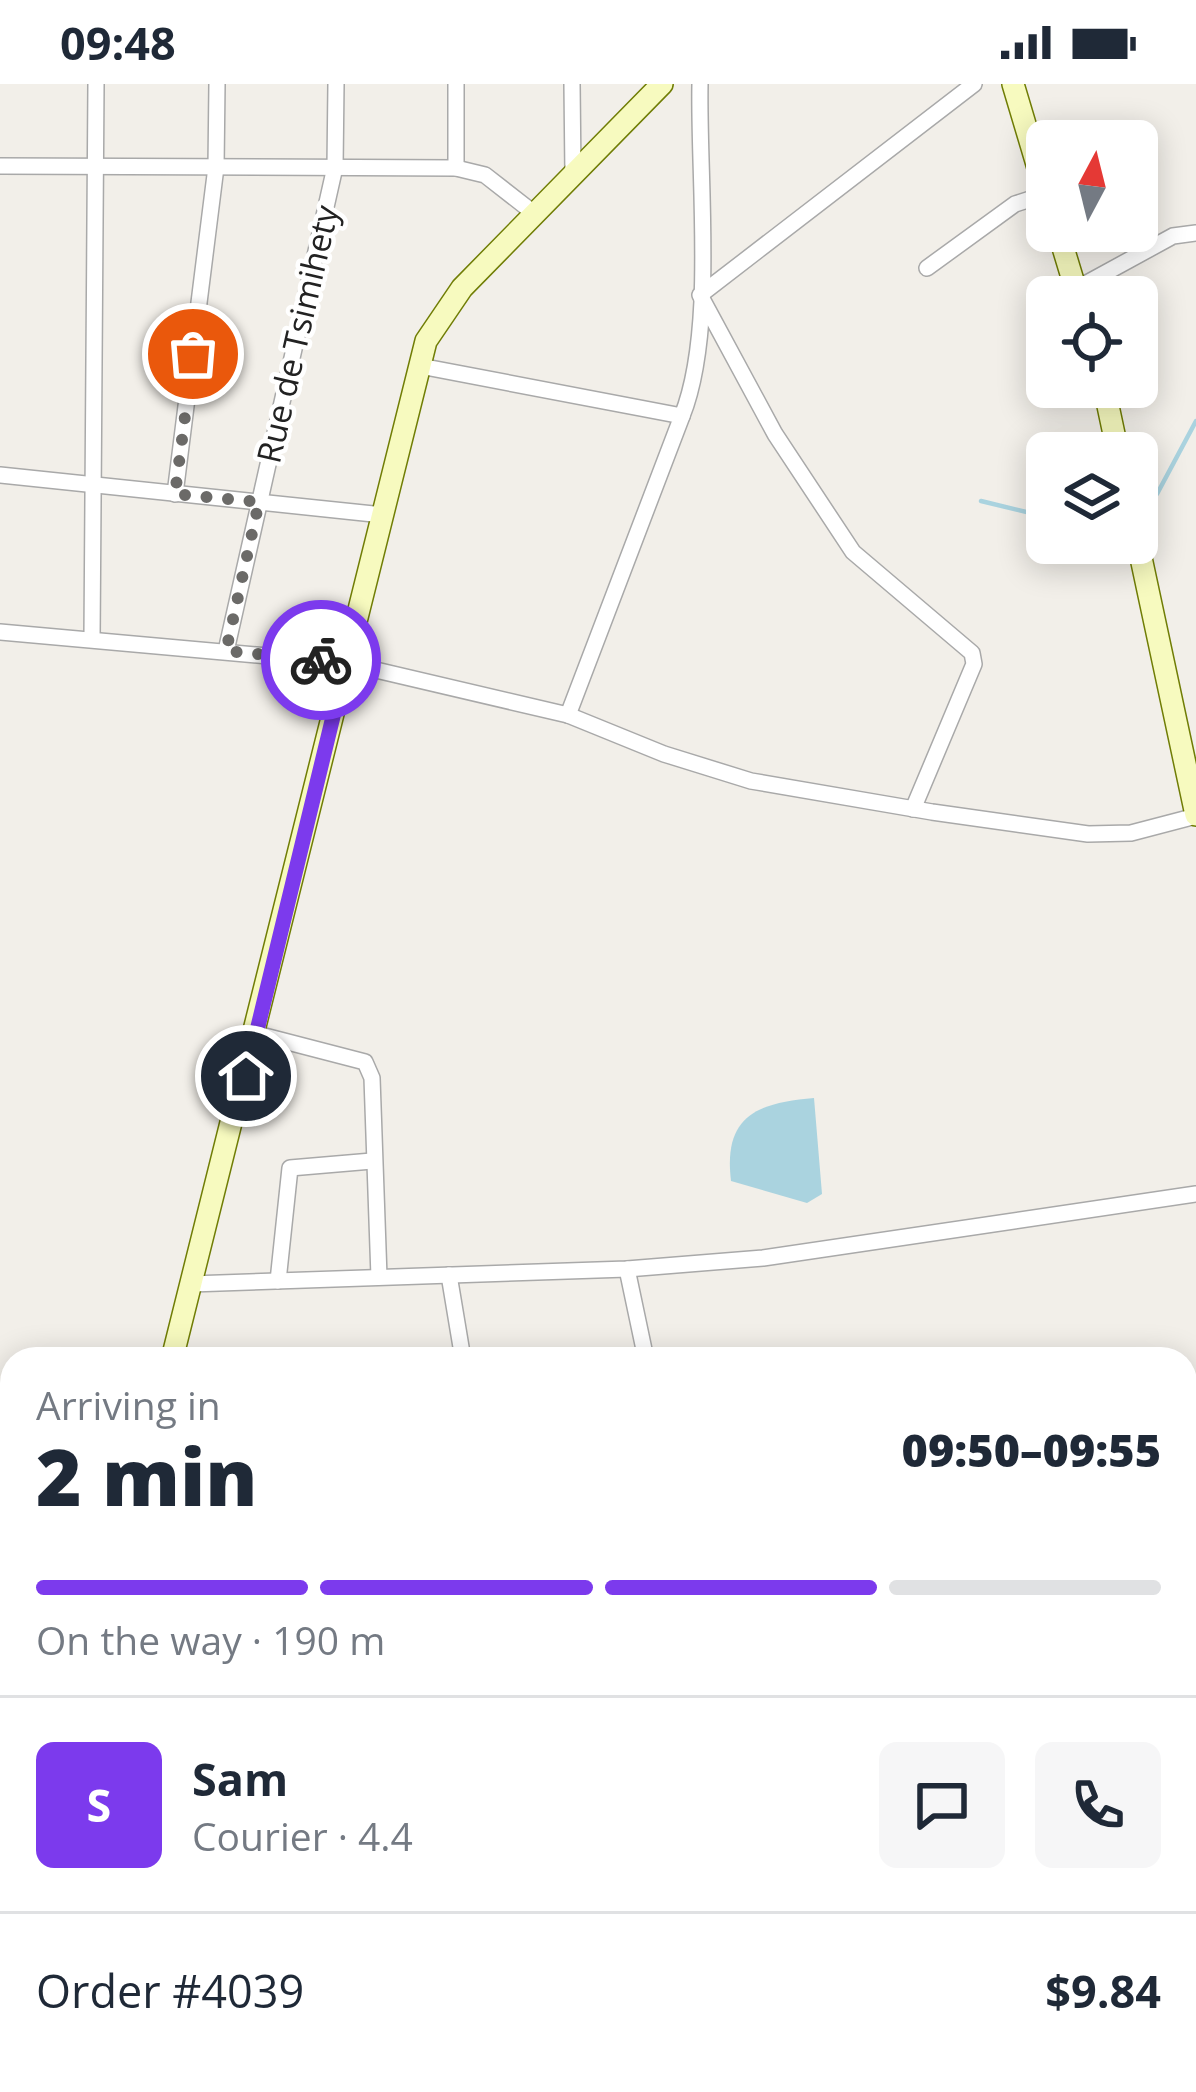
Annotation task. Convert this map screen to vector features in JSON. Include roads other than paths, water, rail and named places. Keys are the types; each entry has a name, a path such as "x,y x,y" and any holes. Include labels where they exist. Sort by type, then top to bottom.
{"street":[{"path":"92,638 96,84"},
{"path":"175,494 217,167 218,84"},
{"name":"Rue de Tsimihety","path":"226,651 335,167 336,84"},
{"path":"456,84 456,167"},
{"path":"572,84 573,175"},
{"path":"175,1347 257,1034 420,366 438,318 662,84"},
{"path":"568,715 694,384 700,295 700,84"},
{"path":"700,295 974,84"},
{"path":"1012,84 1026,130"},
{"path":"0,166 456,167 485,175 535,214"},
{"path":"927,268 1015,204 1026,201"},
{"path":"1106,276 1173,236 1196,233"},
{"path":"700,295 776,434 853,551 972,652 974,664 913,809"},
{"path":"420,366 682,416"},
{"path":"0,475 382,515"},
{"path":"0,632 346,663 568,715 664,754 752,781 1088,834 1131,833 1196,816 1143,564"},
{"path":"257,1034 365,1063 373,1078 379,1277"},
{"path":"278,1281 290,1168 372,1161"},
{"path":"191,1284 627,1269 763,1258 1196,1194"},
{"path":"627,1269 643,1347"},
{"path":"449,1275 461,1347"}],"water":[{"path":"814,1098 822,1194 807,1203 731,1181 733,1141 748,1117 776,1104"}],"waterway":[{"path":"1158,492 1196,421"},
{"path":"981,501 1026,512"}]}
